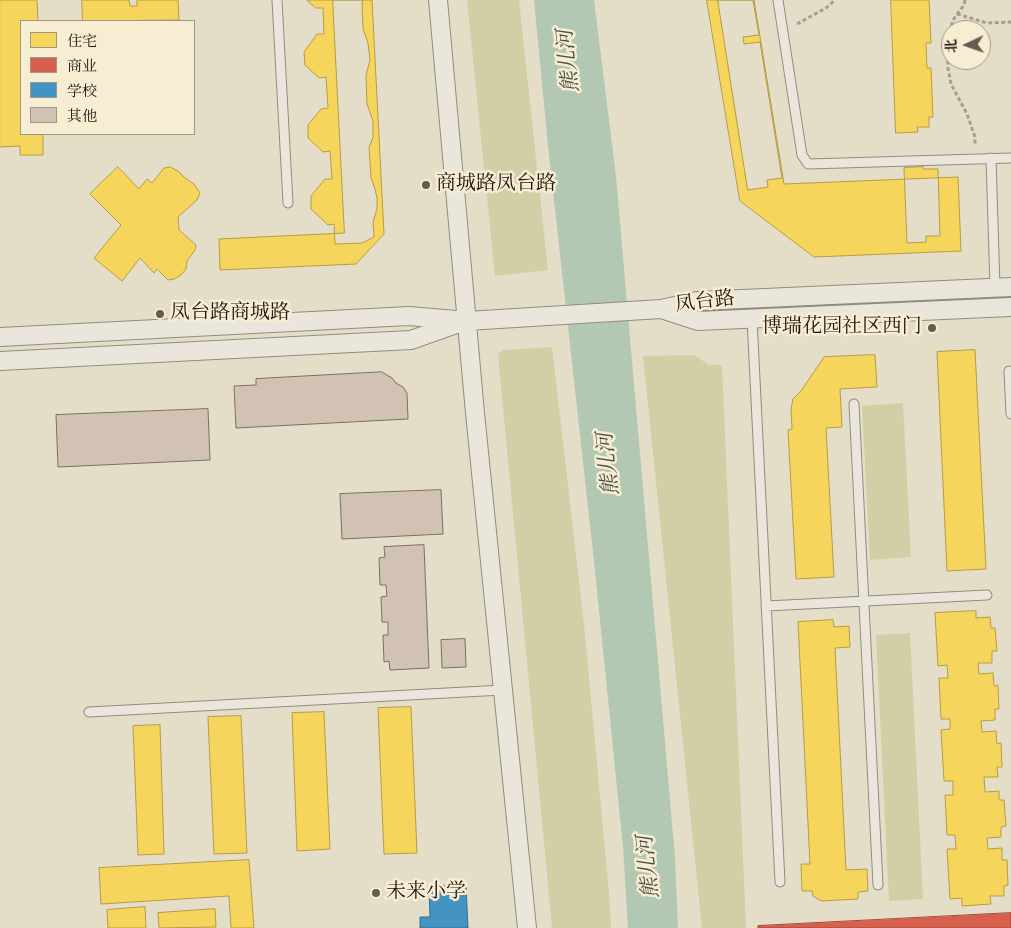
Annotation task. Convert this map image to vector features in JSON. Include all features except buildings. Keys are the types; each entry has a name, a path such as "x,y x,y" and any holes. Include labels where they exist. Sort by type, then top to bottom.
{"street":[{"path":"438,0 467,321 527,928"},
{"name":"凤台路","path":"661,309 697,301 1003,287"},
{"name":"凤台路","path":"661,309 698,321 1011,308"},
{"path":"0,337 410,316 467,321 661,309"},
{"path":"0,361 411,340 467,321"}],"lane":[{"path":"277,0 288,203"},
{"path":"778,0 802,155 808,164 1011,158"},
{"path":"991,158 1003,287"},
{"path":"752,319 780,882"},
{"path":"1009,371 1011,414"},
{"path":"854,404 878,884"},
{"path":"766,606 987,595"},
{"path":"89,712 503,690"}],"path":[{"path":"783,30 806,20 835,0"},
{"path":"959,0 964,5"},
{"path":"965,0 964,5 953,20 947,43 948,68 951,84 968,114 975,137 976,159"},
{"path":"957,14 987,23 1011,22"}],"shaded area":[{"path":"467,0 519,0 548,270 495,276"},
{"path":"552,347 584,624 611,928 552,928 498,354 503,350"},
{"path":"694,355 709,365 722,365 746,928 702,928 643,356"},
{"path":"903,403 911,557 870,560 862,406"},
{"path":"910,633 923,899 889,901 876,635"}],"water":[{"name":"熊儿河","path":"534,0 594,0 616,176 675,858 678,928 628,928 623,847"}],"place":[{"name":"商城路凤台路","path":"426,185"},
{"name":"凤台路商城路","path":"160,314"},
{"name":"博瑞花园社区西门","path":"932,328"},
{"name":"未来小学","path":"376,893"}]}
